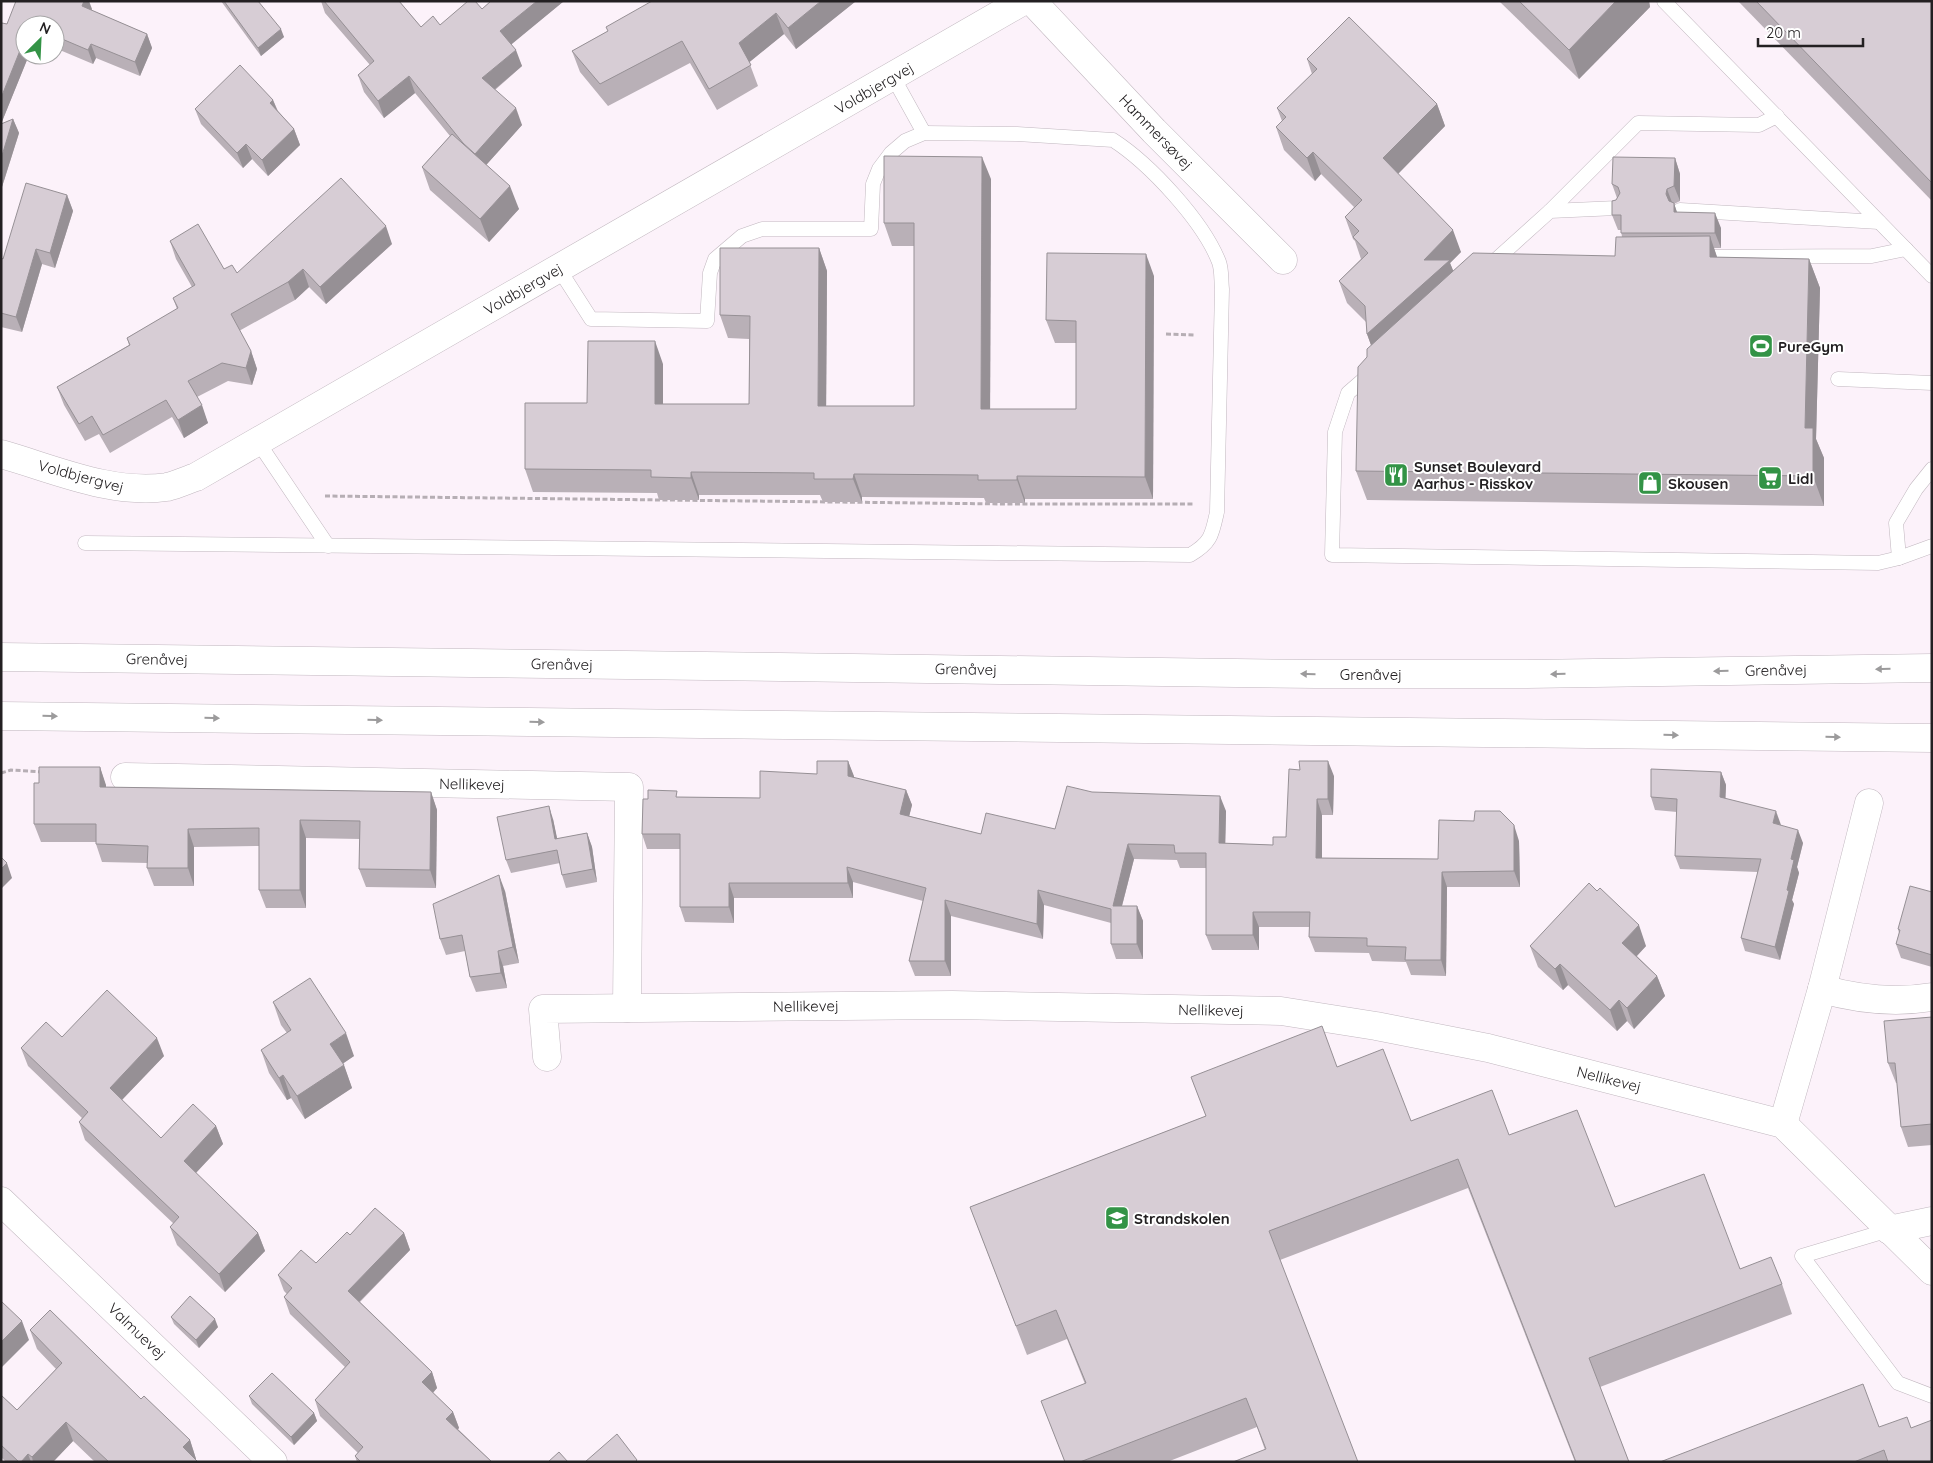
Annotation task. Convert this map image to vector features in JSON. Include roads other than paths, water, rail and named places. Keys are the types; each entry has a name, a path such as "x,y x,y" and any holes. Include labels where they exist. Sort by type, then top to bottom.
{"street":[{"name":"Voldbjergvej","path":"1,454 97,482 131,489 168,487 196,477 1024,1"},
{"name":"Hammersøvej","path":"1032,1 1154,131 1283,260"},
{"name":"Grenåvej","path":"1,657 1316,674 1527,674 1932,668"},
{"path":"1,716 1932,738"},
{"name":"Nellikevej","path":"125,777 629,787 627,1008"},
{"path":"1869,803 1822,989 1783,1124 1932,1271"},
{"path":"1822,989 1851,997 1886,1000 1932,997"},
{"name":"Nellikevej","path":"547,1057 543,1009 952,1005 1280,1011 1376,1026 1488,1048 1783,1124"},
{"name":"Valmuevej","path":"1,1201 273,1462"},
{"path":"1889,1230 1932,1222"}],"lane":[{"path":"1664,1 1932,276"},
{"path":"893,77 924,133"},
{"path":"1477,278 1550,212 1638,123 1759,125 1777,116"},
{"path":"85,543 1190,555 1205,546 1213,533 1217,504 1220,264 1195,221 1129,150 1113,140 1008,134 924,133 906,141 891,153 879,169 873,184 871,229 762,229 742,236 715,259 710,273 707,321 591,319 559,268"},
{"path":"1550,212 1618,208"},
{"path":"1680,210 1879,222"},
{"path":"1684,257 1872,256 1906,249"},
{"path":"1505,252 1520,256"},
{"path":"1384,361 1348,394 1335,432 1332,555 1878,563 1899,558 1932,546"},
{"path":"1838,379 1932,382"},
{"path":"258,442 328,546"},
{"path":"1899,558 1896,523 1916,489 1932,469"},
{"path":"1889,1230 1802,1256 1898,1383 1932,1396"}],"place":[{"name":"PureGym","path":"1761,346"},
{"name":"Sunset Boulevard Aarhus - Risskov","path":"1396,475"},
{"name":"Lidl","path":"1770,478"},
{"name":"Skousen","path":"1650,483"},
{"name":"Strandskolen","path":"1117,1218"}]}
